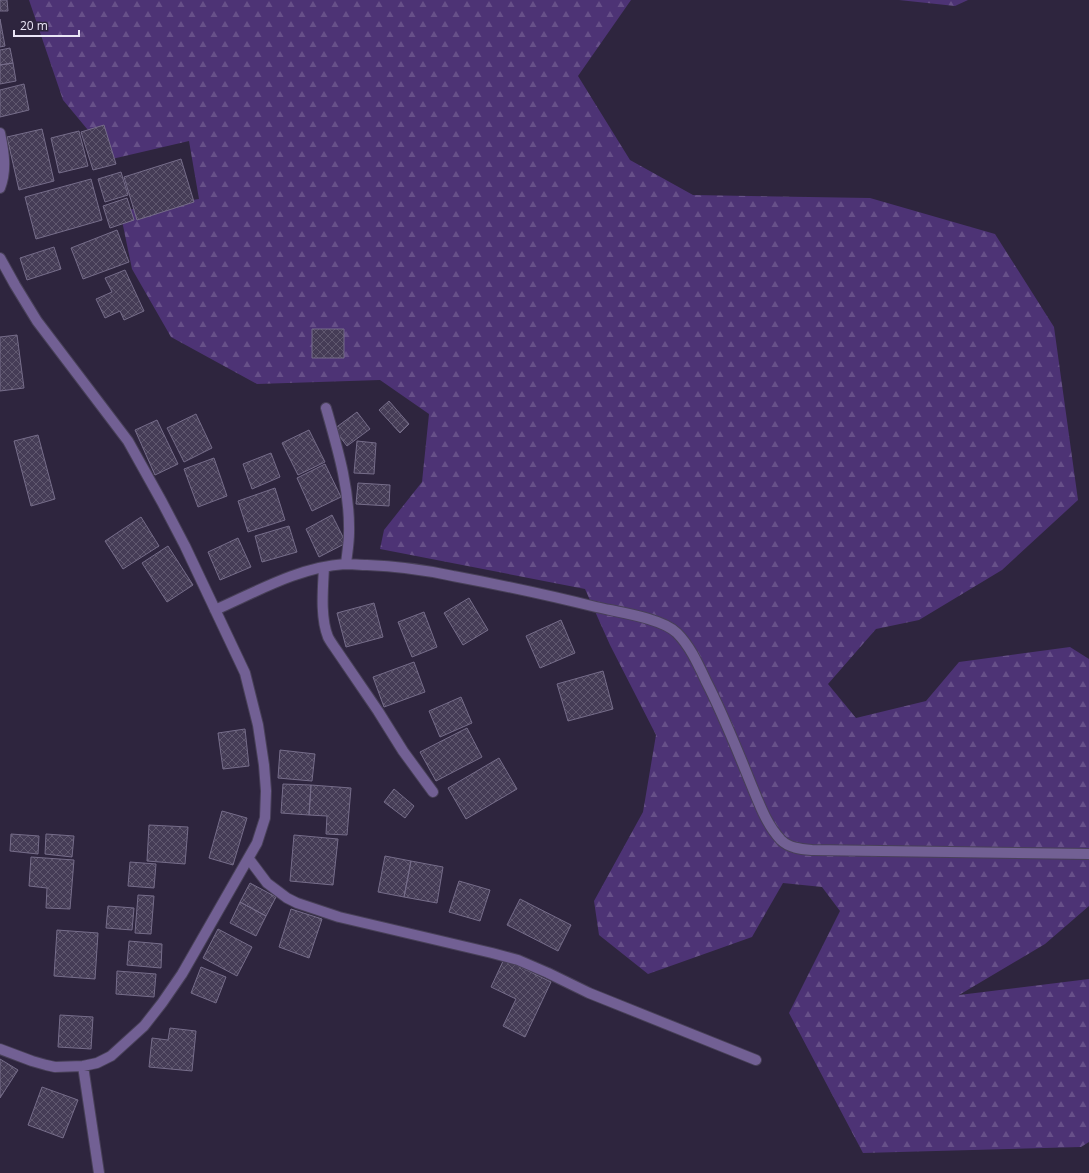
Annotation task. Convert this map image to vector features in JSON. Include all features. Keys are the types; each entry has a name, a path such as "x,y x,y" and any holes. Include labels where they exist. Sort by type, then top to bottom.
{"street":[{"path":"0,134 5,163 5,173 0,188"},
{"path":"0,258 37,321 128,441 185,546 245,673 258,725 266,791 265,818 257,843 249,859 182,974 144,1026 111,1056 97,1063 83,1066 55,1067 32,1061 0,1049"},
{"path":"326,408 345,481 348,501 349,535 346,564"},
{"path":"215,610 280,581 305,572 324,567 346,564 406,568 483,581 532,591 661,623 672,629 685,643 698,665 723,715 769,824 781,840 792,847 812,850 1089,854"},
{"path":"324,567 323,606 329,637 403,751 433,792"},
{"path":"249,859 267,883 287,898 297,903 339,917 518,960 589,992 756,1060"},
{"path":"83,1066 99,1173"}],"green space":[{"path":"29,0 631,0 578,76 630,160 693,195 870,198 995,234 1054,327 1078,500 1002,570 919,620 876,629 828,684 856,718 926,701 959,662 1070,647 1089,659 1089,906 1045,944 959,995 1089,979 1089,1142 1081,1147 863,1153 789,1013 840,911 822,887 783,883 752,937 648,974 599,935 594,901 643,812 656,735 610,645 585,589 380,549 384,530 422,482 429,414 380,380 257,384 171,337 132,269 120,211 199,199 189,141 112,159 63,100"},
{"path":"899,0 968,0 955,6"}],"building":[{"path":"0,0 7,0 8,11 0,11"},
{"path":"0,19 5,46 0,47"},
{"path":"10,48 13,63 0,65 0,50"},
{"path":"13,63 16,81 0,84 0,65"},
{"path":"24,84 29,110 0,117 0,90"},
{"path":"104,125 116,164 93,170 81,132"},
{"path":"42,129 54,181 19,190 7,137"},
{"path":"79,131 88,166 59,173 51,138"},
{"path":"181,159 194,202 137,220 124,177"},
{"path":"121,172 128,195 105,202 98,179"},
{"path":"91,179 102,220 36,239 25,197"},
{"path":"127,198 134,220 110,228 103,206"},
{"path":"117,230 129,262 83,279 71,248"},
{"path":"54,247 61,269 27,280 20,258"},
{"path":"125,270 144,311 124,320 120,311 105,318 96,299 112,292 105,278"},
{"path":"312,329 344,329 344,358 312,358"},
{"path":"17,335 24,388 0,391 0,337"},
{"path":"389,401 409,424 400,433 379,410"},
{"path":"357,412 370,429 347,446 334,429"},
{"path":"196,414 212,448 184,462 167,428"},
{"path":"157,420 178,464 155,475 135,430"},
{"path":"309,430 325,462 298,475 282,443"},
{"path":"38,435 55,499 31,506 14,441"},
{"path":"357,441 376,443 374,474 354,473"},
{"path":"271,453 280,477 252,489 243,464"},
{"path":"214,458 227,496 198,507 184,469"},
{"path":"325,464 341,497 312,511 297,478"},
{"path":"358,483 390,485 389,506 356,504"},
{"path":"275,488 285,520 248,532 238,501"},
{"path":"332,515 346,543 319,557 306,529"},
{"path":"141,517 159,546 123,569 105,541"},
{"path":"289,526 297,552 262,562 255,536"},
{"path":"238,538 251,567 220,580 208,552"},
{"path":"168,546 193,585 167,602 142,563"},
{"path":"469,598 488,630 463,645 444,613"},
{"path":"374,603 383,637 346,647 337,613"},
{"path":"424,612 437,647 412,657 398,622"},
{"path":"561,620 575,653 540,668 526,636"},
{"path":"414,662 425,692 384,707 373,677"},
{"path":"603,671 613,709 568,721 557,684"},
{"path":"461,697 472,723 440,737 429,711"},
{"path":"467,728 482,757 436,781 420,752"},
{"path":"245,729 249,766 223,769 218,733"},
{"path":"280,750 315,754 312,781 278,778"},
{"path":"499,758 517,789 466,819 448,788"},
{"path":"283,784 311,785 309,815 281,813"},
{"path":"311,785 351,788 347,835 326,834 327,816 309,815"},
{"path":"394,789 414,806 405,818 384,802"},
{"path":"222,811 247,818 233,865 209,858"},
{"path":"149,825 188,827 185,864 147,861"},
{"path":"11,834 39,836 38,854 10,851"},
{"path":"46,834 74,836 72,857 45,854"},
{"path":"294,835 338,839 333,885 290,881"},
{"path":"385,856 411,861 404,897 378,892"},
{"path":"31,857 74,860 70,909 46,908 47,888 29,886"},
{"path":"411,861 443,867 437,903 404,897"},
{"path":"130,862 156,864 154,888 128,886"},
{"path":"459,881 490,890 480,921 449,912"},
{"path":"250,883 276,897 266,916 240,902"},
{"path":"138,895 154,896 151,934 135,933"},
{"path":"520,899 571,925 558,951 507,925"},
{"path":"240,902 266,916 256,936 230,923"},
{"path":"108,906 134,908 132,930 106,928"},
{"path":"291,909 322,919 309,958 279,947"},
{"path":"218,929 252,947 237,976 203,958"},
{"path":"57,930 98,933 95,979 54,976"},
{"path":"129,941 162,944 161,968 127,965"},
{"path":"504,959 551,982 525,1037 503,1026 516,999 491,987"},
{"path":"201,967 226,977 216,1003 191,993"},
{"path":"117,971 156,974 154,997 116,994"},
{"path":"60,1015 93,1017 91,1049 58,1047"},
{"path":"170,1028 196,1031 192,1071 149,1067 152,1038 168,1040"},
{"path":"0,1059 18,1070 0,1098"},
{"path":"42,1087 78,1100 63,1138 28,1125"}]}
